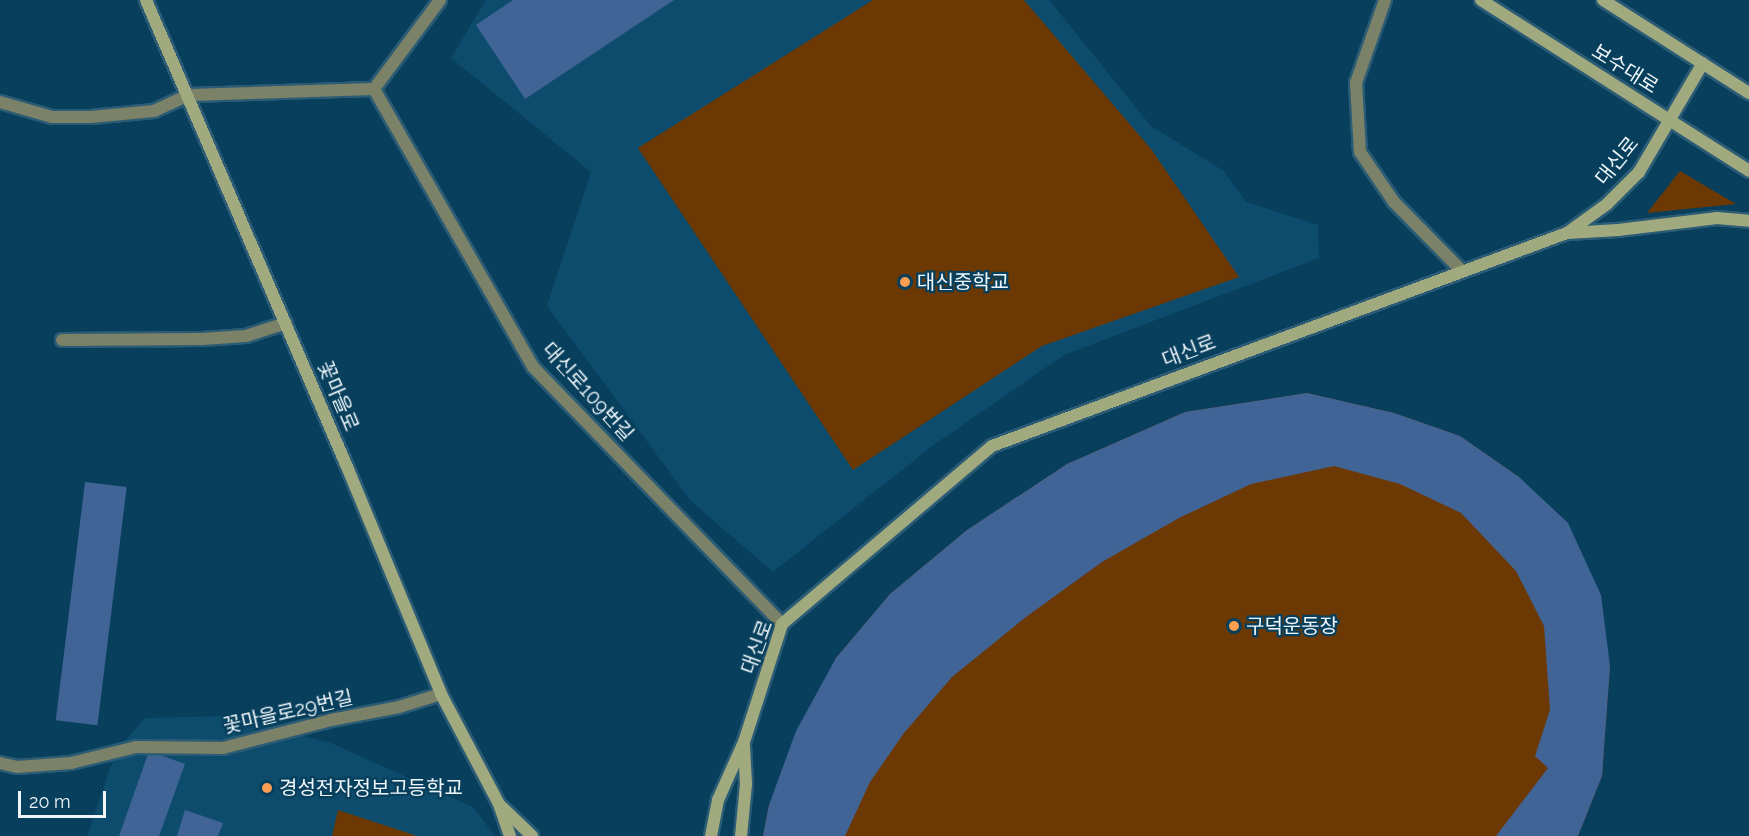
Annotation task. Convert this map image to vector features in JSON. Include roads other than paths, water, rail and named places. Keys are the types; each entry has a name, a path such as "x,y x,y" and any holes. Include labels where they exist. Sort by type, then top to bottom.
{"street":[{"name":"꽃마을로","path":"146,0 286,323 441,694 499,804 510,836"},
{"path":"0,102 52,117 91,117 154,111 189,95 374,89 440,0"},
{"path":"1385,0 1356,83 1360,152 1394,202 1461,270"},
{"name":"보수대로","path":"1481,0 1749,171"},
{"path":"1603,0 1749,93"},
{"name":"대신로","path":"711,836 718,800 744,742 782,624 992,446 1461,270 1567,233 1607,204 1639,172 1702,63"},
{"name":"대신로109번길","path":"374,89 533,367 782,624"},
{"path":"1567,233 1618,230 1717,218 1749,221"},
{"path":"62,340 202,339 246,336 286,323"},
{"name":"꽃마을로29번길","path":"0,763 17,766 71,763 136,747 223,748 332,720 399,707 441,694"},
{"name":"대신로","path":"741,836 746,784 744,742"},
{"name":"꽃마을로","path":"499,804 532,836"}],"place":[{"name":"대신중학교","path":"905,282"},
{"name":"구덕운동장","path":"1234,626"},
{"name":"경성전자정보고등학교","path":"267,788"}]}
